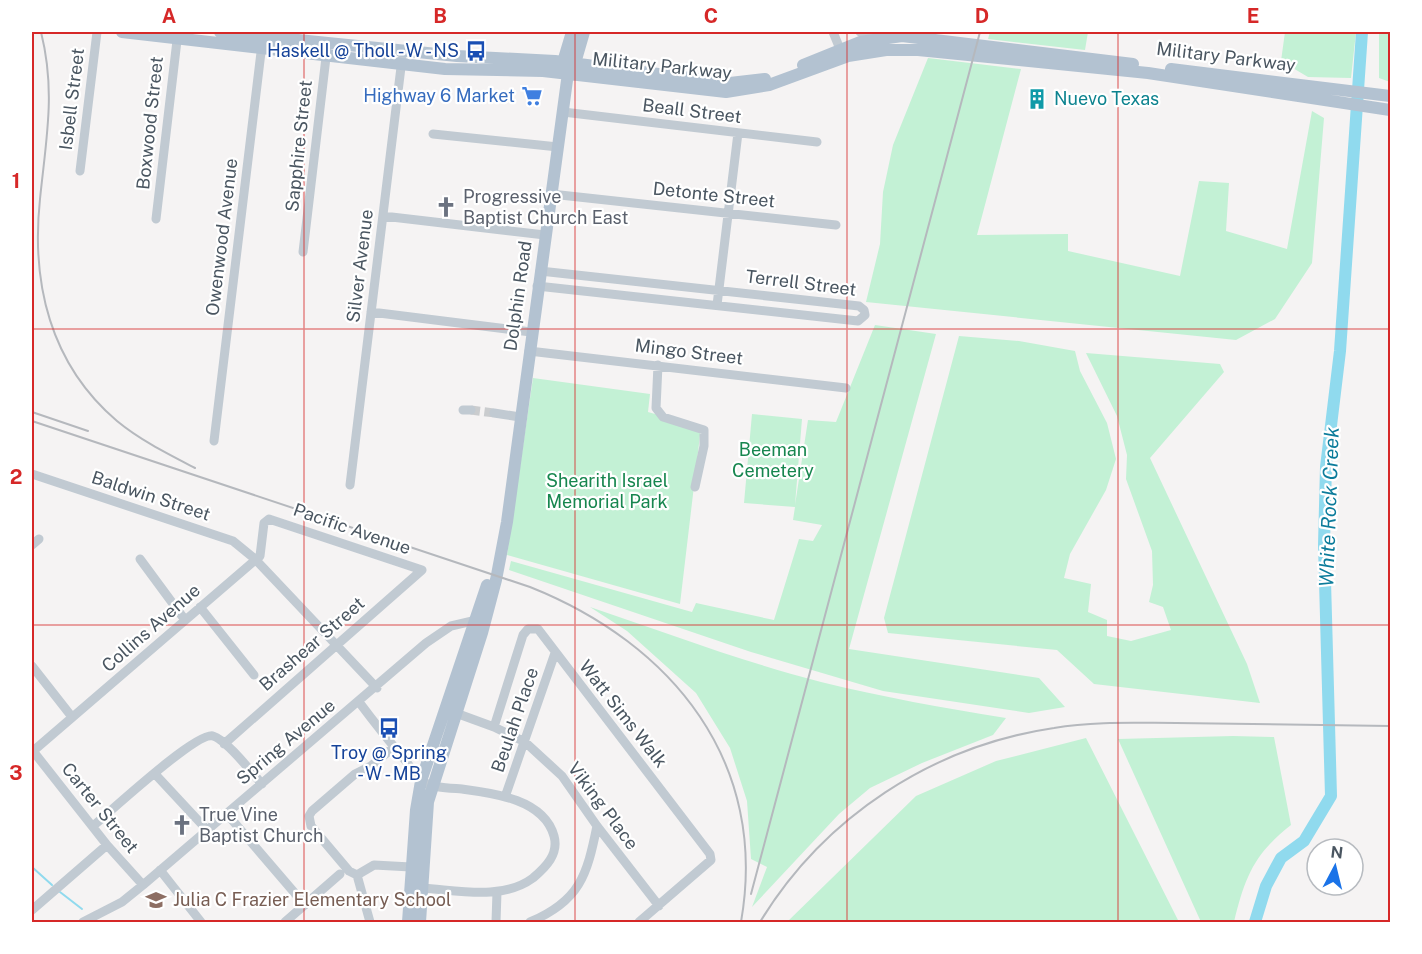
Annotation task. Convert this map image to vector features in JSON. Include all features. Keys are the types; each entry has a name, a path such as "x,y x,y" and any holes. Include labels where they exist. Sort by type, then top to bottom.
{"main road":[{"path":"124,32 262,42 329,43 569,66"},
{"path":"220,32 326,56 456,70 526,70 569,66"},
{"name":"Dolphin Road","path":"427,783 498,573 563,112 572,32"},
{"name":"Dolphin Road","path":"569,66 584,32"},
{"name":"Military Parkway","path":"569,66 699,90 741,92 779,82 879,37 919,34 1148,74 1241,83 1313,85 1387,95"},
{"name":"Military Parkway","path":"844,53 918,50 1064,61"},
{"path":"456,70 457,56"},
{"name":"Military Parkway","path":"1241,83 1311,99 1386,109"},
{"path":"408,922 416,810 427,783"},
{"path":"420,922 427,783"}],"street":[{"name":"Isbell Street","path":"80,171 97,32"},
{"path":"833,32 844,53"},
{"path":"860,32 879,37"},
{"name":"Boxwood Street","path":"156,219 177,35"},
{"name":"Owenwood Avenue","path":"214,441 262,42"},
{"name":"Sapphire Street","path":"303,252 329,43"},
{"name":"Silver Avenue","path":"350,485 403,51"},
{"name":"Beall Street","path":"563,112 817,142"},
{"path":"717,305 738,133"},
{"path":"433,134 558,147"},
{"name":"Detonte Street","path":"551,194 837,225"},
{"path":"383,216 545,235"},
{"name":"Terrell Street","path":"537,286 858,321 865,315 863,308 859,306 540,271"},
{"path":"370,312 531,332"},
{"name":"Mingo Street","path":"529,351 846,388"},
{"path":"658,365 656,408 663,417 704,430 704,446 695,487"},
{"path":"494,413 520,417"},
{"name":"Baldwin Street","path":"32,474 233,541 255,559 377,688"},
{"name":"Pacific Avenue","path":"255,559 261,554 264,523 271,519 422,570"},
{"path":"140,559 185,620"},
{"name":"Collins Avenue","path":"32,752 255,559"},
{"name":"Brashear Street","path":"224,744 422,570"},
{"path":"200,607 254,675"},
{"name":"Spring Avenue","path":"83,922 122,902 143,885 377,688 426,643 451,626 481,619"},
{"name":"Watt Sims Walk","path":"494,727 525,631 538,628 710,854 711,860 661,904"},
{"name":"Beulah Place","path":"505,797 555,653"},
{"path":"32,666 72,717"},
{"path":"359,702 394,747 427,783 505,797 542,816 550,827 555,845 550,861 526,882 497,892 422,888"},
{"name":"Viking Place","path":"451,711 494,727 525,742 562,776 597,826 661,904"},
{"path":"93,826 179,752 208,736 215,736 224,744 262,784"},
{"path":"394,747 371,766 355,774 309,816 311,826 349,871 357,874 374,865 411,867"},
{"name":"Carter Street","path":"32,752 107,845 143,885"},
{"path":"156,774 207,831"},
{"path":"227,814 305,905"},
{"path":"530,922 554,909 577,888 589,867 597,826"},
{"path":"32,910 107,845"},
{"path":"160,870 201,922"},
{"path":"285,922 340,874"},
{"path":"357,874 370,922"},
{"path":"496,922 497,892"},
{"path":"639,922 661,904"}],"green space":[{"path":"990,32 1088,32 1085,50 988,39"},
{"path":"1285,32 1356,32 1351,78 1308,77 1281,61"},
{"path":"1379,32 1390,32 1390,82 1379,78"},
{"path":"928,58 1021,69 977,235 1068,234 1068,251 1180,276 1199,181 1229,183 1226,231 1287,249 1312,111 1324,118 1312,263 1275,319 1236,340 866,302 880,244 883,192 893,145"},
{"name":"Beeman Cemetery","path":"875,325 936,334 849,649 1039,678 1065,707 1029,713 883,691 751,652 509,570 511,561 692,612 696,603 774,620 799,539 813,541 822,525 793,520 795,507 744,503 752,414 802,419 795,505 808,420 836,422"},
{"path":"959,336 1019,341 1075,351 1080,371 1107,423 1116,459 1106,490 1070,554 1064,578 1091,584 1088,612 1107,620 1107,636 1131,641 1171,630 1163,607 1149,602 1153,585 1152,551 1126,479 1127,455 1117,416 1086,353 1220,364 1224,372 1150,458 1247,664 1260,703 1094,684 1057,650 888,633 884,618"},
{"name":"Shearith Israel Memorial Park","path":"533,378 650,394 648,412 701,427 680,604 507,555"},
{"path":"590,607 734,656 821,682 913,702 1006,718 993,735 922,763 870,788 839,814 752,907 767,867 751,859 747,801 730,748 696,693 627,631"},
{"path":"1274,737 1291,825 1268,846 1253,868 1242,892 1234,922 1201,922 1118,739"},
{"path":"1086,738 1179,922 787,922 916,796 996,761"}],"waterway":[{"name":"White Rock Creek","path":"1255,922 1266,886 1281,858 1304,841 1331,796 1324,545 1326,467 1340,351 1362,32"},
{"path":"32,867 52,885"},
{"path":"60,892 82,909"}],"tunnel":[{"path":"471,410 494,413"}],"railway":[{"path":"41,32 46,54 49,95 38,230 39,261 50,320 75,374 94,399 135,434 195,468"},
{"path":"751,894 980,32"},
{"path":"32,412 88,431"},
{"path":"32,421 530,587 581,611 627,641 667,676 700,716 724,761 740,811 746,864 741,922"},
{"path":"760,922 786,884 816,850 849,819 885,792 924,770 966,751 1009,737 1084,724 1115,723 1390,726"}],"place":[{"name":"Haskell @ Tholl - W - NS","path":"476,51"},
{"name":"Highway 6 Market","path":"532,96"},
{"name":"Nuevo Texas","path":"1037,99"},
{"name":"Progressive Baptist Church East","path":"446,207"},
{"name":"Troy @ Spring - W - MB","path":"389,728"},
{"name":"True Vine Baptist Church","path":"182,825"},
{"name":"Julia C Frazier Elementary School","path":"156,900"}]}
